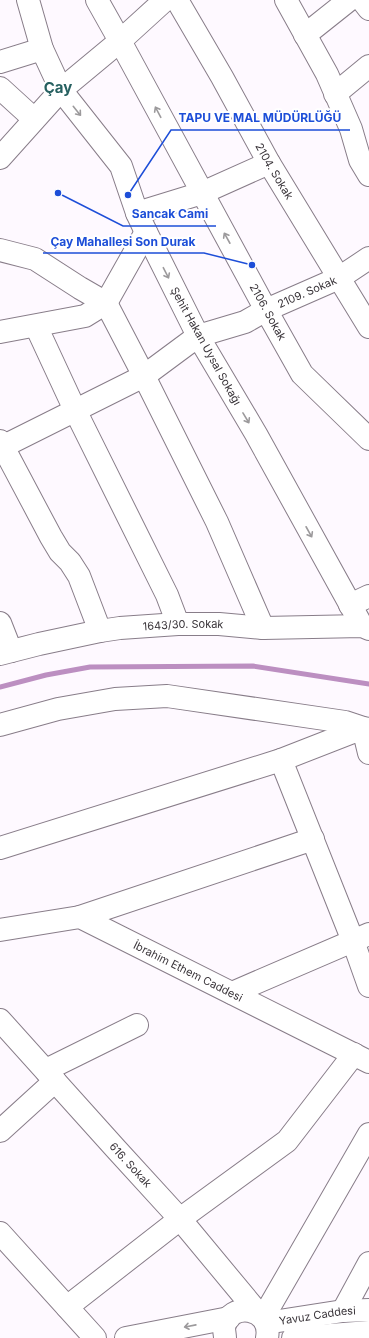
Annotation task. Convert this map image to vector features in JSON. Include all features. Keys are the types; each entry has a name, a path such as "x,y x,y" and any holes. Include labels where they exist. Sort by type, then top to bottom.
{"street":[{"name":"Şehit Hakan Uysal Sokağı","path":"28,0 42,49 61,90 121,166 141,223 198,336 256,434 359,600 365,628"},
{"name":"2106. Sokak","path":"97,0 302,374 369,439"},
{"path":"0,158 61,90 120,41 165,0"},
{"name":"2104. Sokak","path":"177,0 222,77 269,163 369,327"},
{"path":"286,0 326,74 366,163"},
{"path":"305,35 349,0"},
{"path":"362,0 369,9"},
{"path":"0,62 42,49"},
{"path":"335,94 369,66"},
{"path":"0,88 34,119"},
{"path":"0,332 85,316 106,303 141,223 202,193 269,163"},
{"path":"0,250 35,259 106,303 217,522 263,628"},
{"name":"2109. Sokak","path":"1,445 144,376 198,336 245,322 266,310 338,278 369,258"},
{"path":"36,326 75,410 167,595 178,624"},
{"path":"1,445 51,538 79,576 100,631"},
{"path":"0,623 5,653"},
{"name":"1643/30. Sokak","path":"5,653 100,631 178,624 219,624 263,628 365,628"},
{"path":"0,725 58,709 115,698 167,696 345,722 366,729"},
{"path":"366,729 369,753"},
{"path":"0,848 281,760 366,729"},
{"path":"281,760 313,840 361,937 369,986"},
{"path":"0,930 80,917 313,840"},
{"name":"İbrahim Ethem Caddesi","path":"80,917 362,1058"},
{"path":"232,993 361,937"},
{"name":"616. Sokak","path":"0,1020 180,1219 264,1323"},
{"path":"0,1131 51,1077 52,1067 137,1025"},
{"path":"67,1307 180,1219 288,1141 362,1058"},
{"path":"264,1323 369,1134"},
{"path":"0,1233 7,1252 67,1307 95,1338"},
{"path":"343,1311 369,1263"},
{"name":"Yavuz Caddesi","path":"126,1338 227,1328 237,1312 248,1310 264,1323 343,1311 369,1310"},
{"name":"Yavuz Caddesi","path":"293,1338 369,1332"}],"waterway":[{"path":"0,687 46,675 90,667 253,666 369,684"}],"place":[{"name":"Sancak Cami","path":"58,193"},
{"name":"TAPU VE MAL MÜDÜRLÜĞÜ","path":"128,195"},
{"name":"Çay Mahallesi Son Durak","path":"252,265"}],"district":[{"name":"Çay","path":"58,88"}]}
